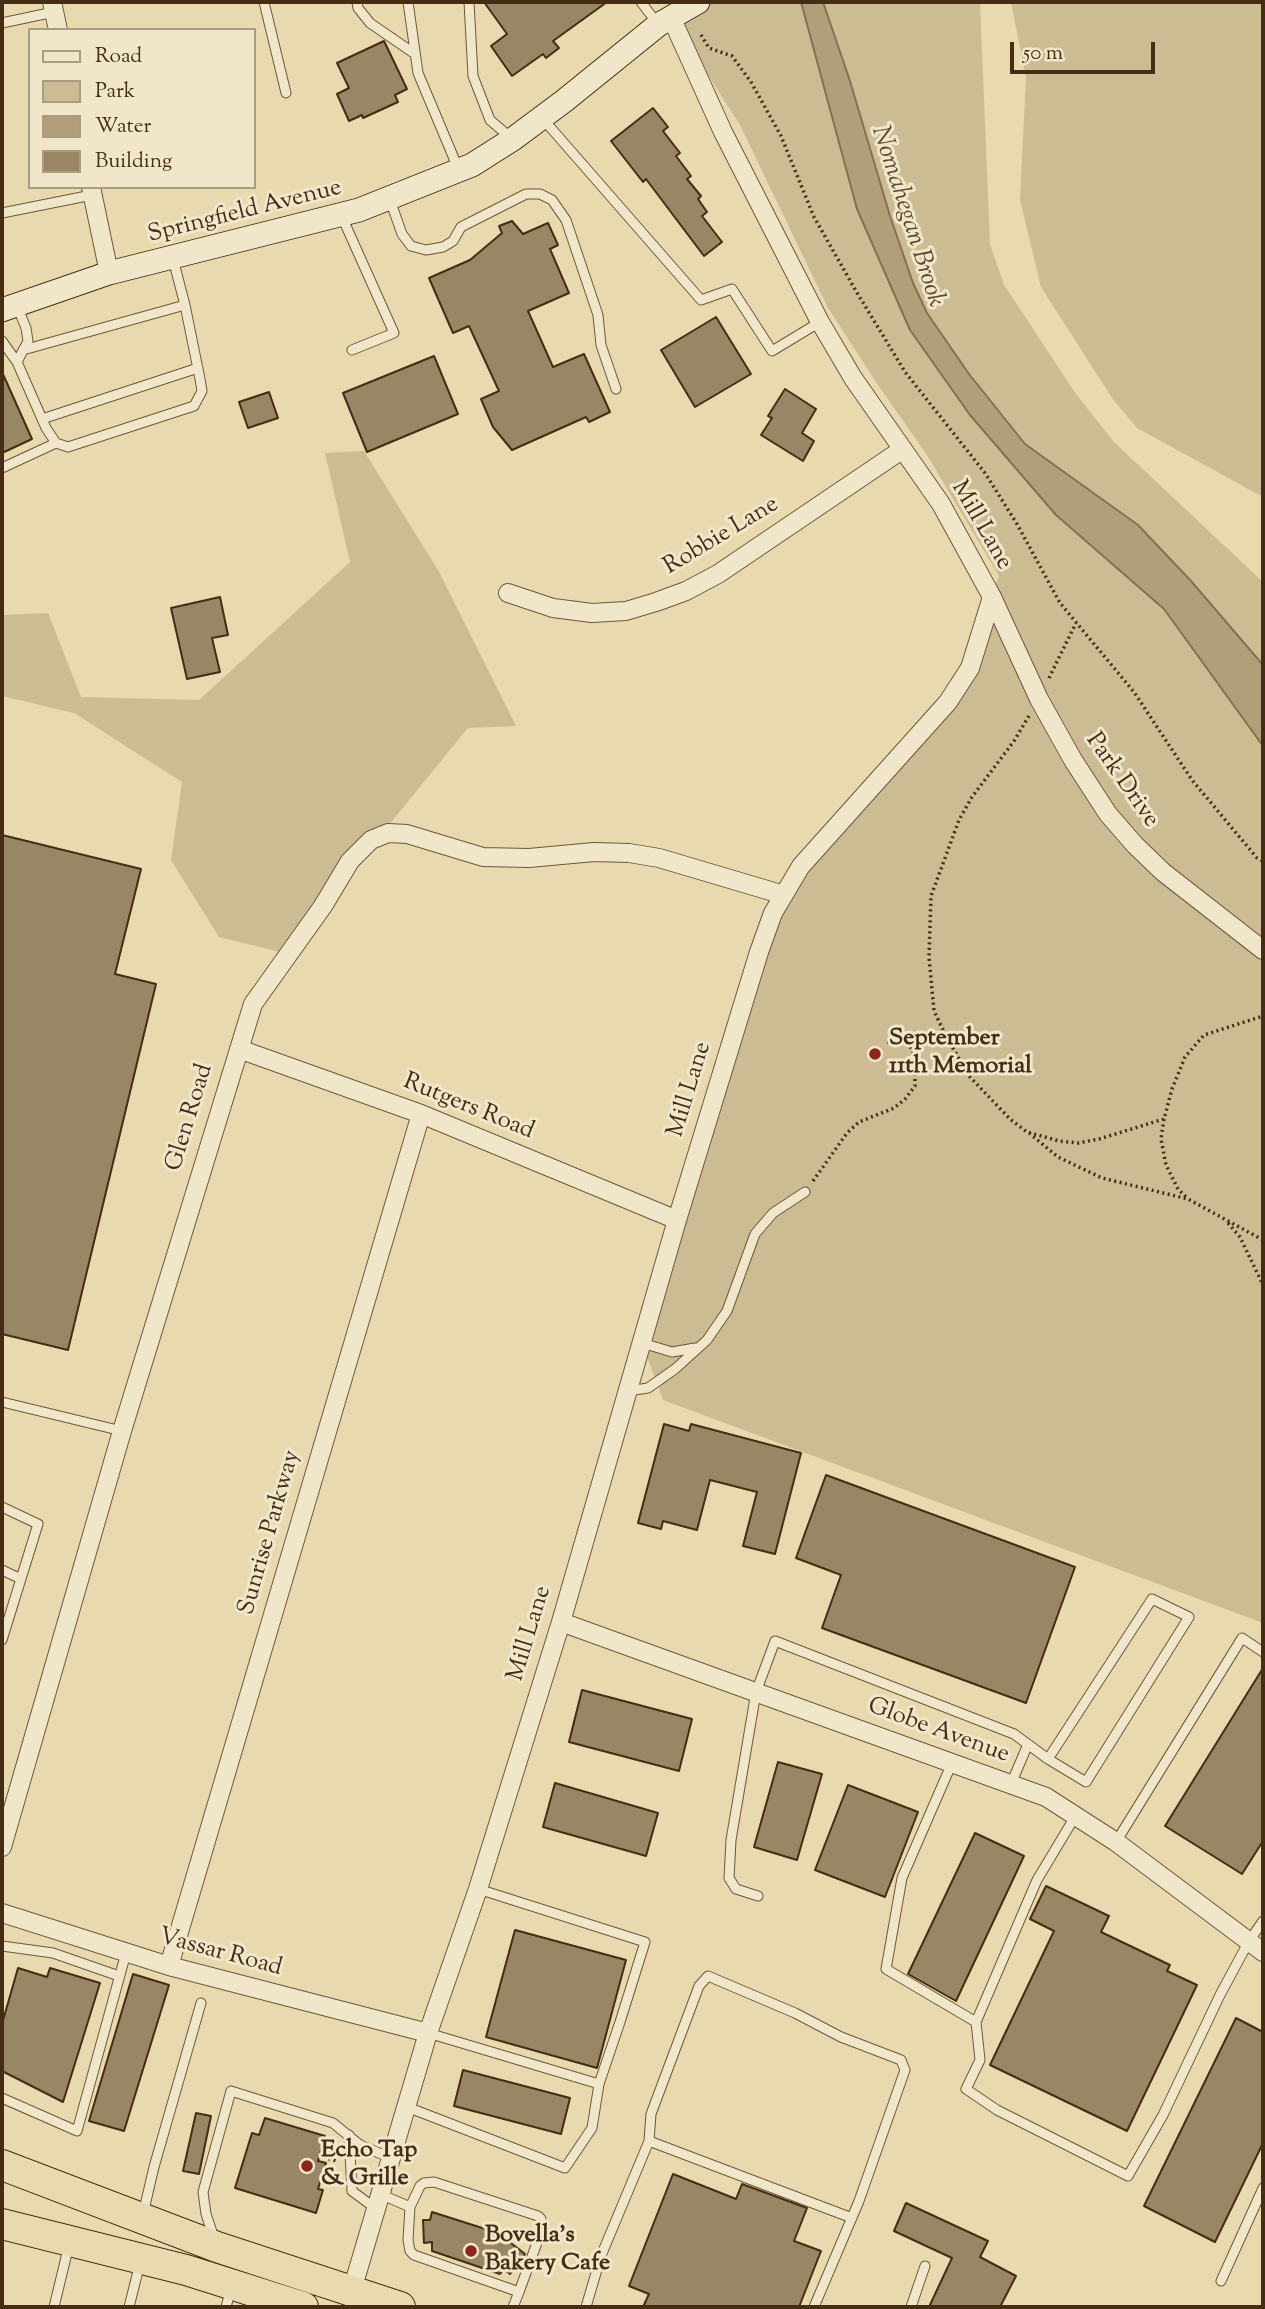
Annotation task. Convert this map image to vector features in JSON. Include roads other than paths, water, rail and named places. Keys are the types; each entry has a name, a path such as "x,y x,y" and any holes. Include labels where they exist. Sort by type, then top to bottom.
{"highway":[{"path":"2,2165 217,2246 400,2307"},
{"path":"2,2224 141,2258 229,2296 303,2307"}],"main road":[{"name":"Springfield Avenue","path":"9,307 109,274 341,215 472,165 542,118 665,21 698,2"}],"street":[{"path":"53,5 58,28"},
{"name":"Mill Lane","path":"352,2290 428,2033 478,1889 561,1622 677,1220 773,913 802,866 948,702 970,668 992,597 941,504 853,377 820,322 665,21"},
{"path":"92,191 109,274"},
{"name":"Robbie Lane","path":"508,593 553,608 592,613 626,611 656,602 718,574 903,449"},
{"name":"Park Drive","path":"992,597 1039,699 1073,760 1108,814 1163,872 1263,950"},
{"name":"Glen Road","path":"2,1847 122,1431 253,1004 323,906 350,861 371,840 388,833 407,834 482,857 529,858 594,852 629,853 659,858 784,895"},
{"name":"Rutgers Road","path":"239,1049 421,1114 677,1220"},
{"name":"Sunrise Parkway","path":"169,1966 421,1114"},
{"name":"Globe Avenue","path":"561,1622 1046,1797 1116,1842 1256,1947"},
{"name":"Vassar Road","path":"2,1913 169,1966 428,2033"}],"lane":[{"path":"264,2 286,93"},
{"path":"357,2 358,8 370,23 415,54"},
{"path":"408,2 422,86 459,170"},
{"path":"469,2 473,76 491,120 513,139"},
{"path":"641,2 665,21"},
{"path":"2,23 53,5"},
{"path":"542,118 701,300 732,289 772,351 820,322"},
{"path":"2,213 92,191"},
{"path":"389,198 402,234 411,246 426,250 443,247 453,241 461,227 526,194 540,194 552,200 566,220 598,315 601,345 617,389"},
{"path":"341,215 394,333 352,350"},
{"path":"2,341 17,362 56,443 68,447 194,406 202,391 186,305 173,259"},
{"path":"23,349 186,305"},
{"path":"9,307 26,328 28,341 17,362"},
{"path":"42,418 198,368"},
{"path":"2,468 56,443"},
{"path":"628,1391 648,1388 675,1369 707,1340 727,1311 755,1234 773,1213 805,1192"},
{"path":"642,1343 672,1352 697,1347"},
{"path":"2,1402 122,1431"},
{"path":"2,1507 38,1524 3,1633"},
{"path":"2,1570 21,1579"},
{"path":"758,1896 736,1889 729,1878 731,1840 756,1692 775,1642 1014,1734 1048,1759 1086,1782 1189,1617 1152,1599 1048,1759"},
{"path":"1116,1842 1242,1638 1263,1652"},
{"path":"1011,1784 1028,1744"},
{"path":"952,1763 902,1878 886,1969 976,2022"},
{"path":"1076,1815 1037,1880 976,2022 980,2060 966,2089 997,2110 1128,2176 1163,2116 1220,1994 1256,1947 1263,1921"},
{"path":"407,2108 565,2168 592,2128 599,2084 645,1941 478,1889"},
{"path":"2,1946 53,1954 119,1976"},
{"path":"2,2098 76,2131 126,1953"},
{"path":"589,2306 601,2256 649,2141 651,2114 699,1986 705,1977 712,1976 841,2037 901,2060 905,2070 852,2218 814,2307"},
{"path":"142,2219 154,2167 201,2003"},
{"path":"428,2033 599,2084"},
{"path":"217,2246 206,2214 203,2192 231,2091 333,2123 360,2145 391,2158"},
{"path":"349,2135 352,2191 356,2196 410,2207"},
{"path":"649,2141 852,2218"},
{"path":"513,2307 519,2292 542,2229 543,2224 538,2216 434,2182 420,2186 410,2207 408,2246 414,2255 519,2292"},
{"path":"1221,2281 1263,2188"},
{"path":"54,2307 70,2240"},
{"path":"129,2307 141,2258"},
{"path":"911,2307 925,2266"}],"water":[{"path":"801,2 823,2 850,81 890,216 913,283 927,313 969,374 1025,444 1138,525 1191,581 1263,665 1263,746 1164,609 1056,515 970,415 910,330 857,209"}],"place":[{"name":"September 11th Memorial","path":"875,1054"},
{"name":"Echo Tap & Grille","path":"307,2166"},
{"name":"Bovella's Bakery Cafe","path":"471,2251"}],"water label":[{"name":"Nomahegan Brook","path":"906,217"}]}
